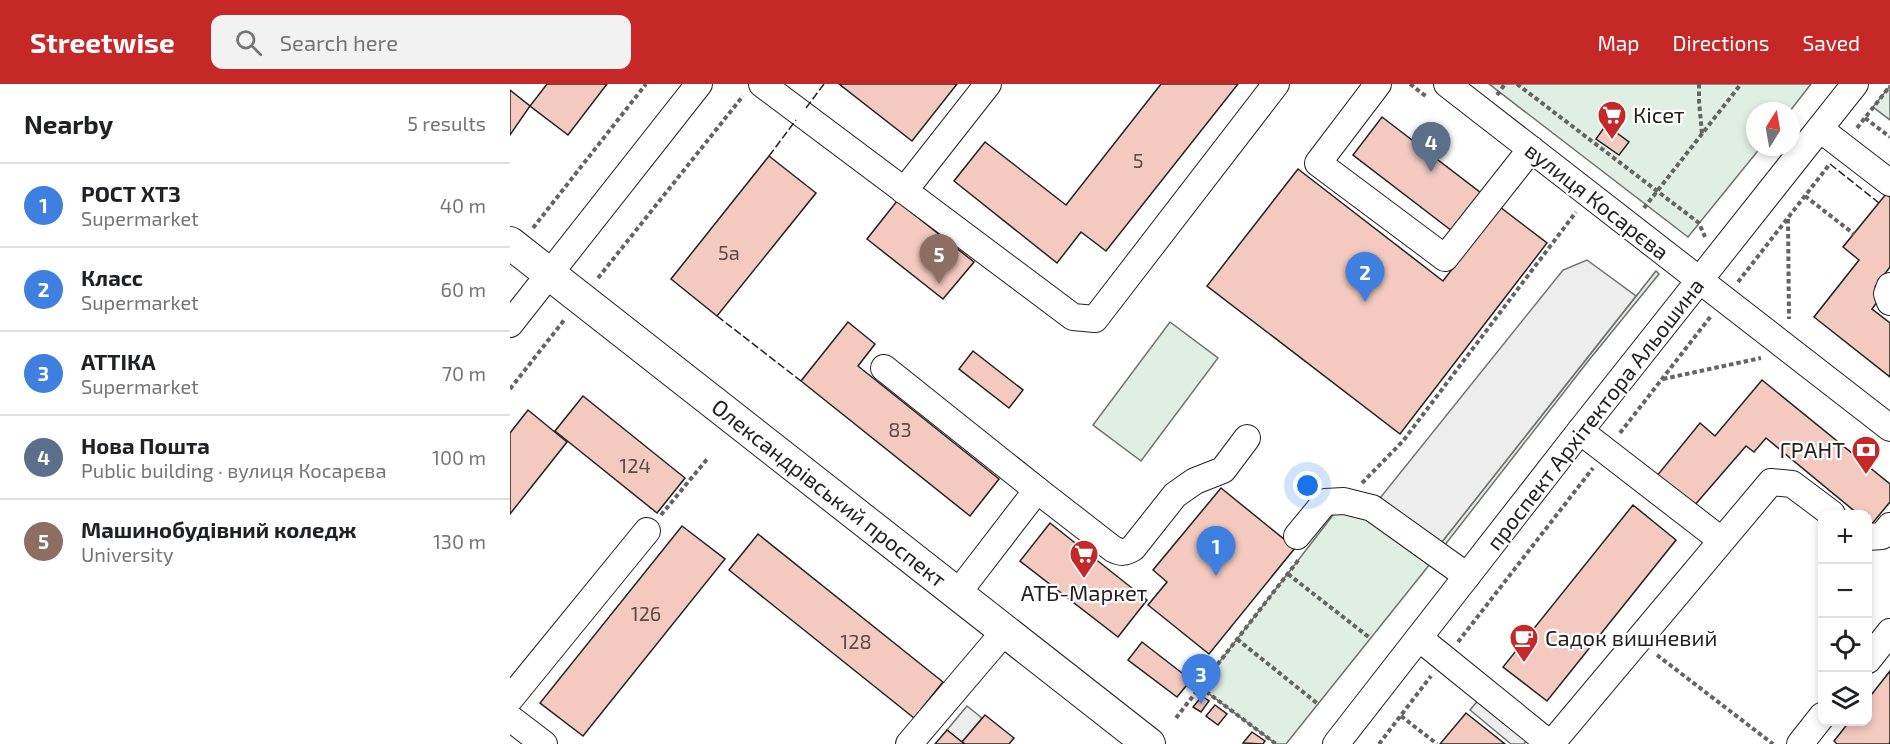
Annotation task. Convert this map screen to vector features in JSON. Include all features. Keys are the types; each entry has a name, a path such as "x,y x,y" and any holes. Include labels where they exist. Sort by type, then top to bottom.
{"main road":[{"name":"Олександрівський проспект","path":"513,246 1149,744"}],"street":[{"path":"510,324 699,84"},
{"path":"904,191 988,84"},
{"path":"754,89 904,191 1073,317 1095,319 1276,84"},
{"path":"1378,84 1318,163 1445,258 1531,149"},
{"name":"вулиця Косарєва","path":"1447,84 1630,226 1708,271 1724,299 1890,428"},
{"name":"проспект Архітектора Альошина","path":"1336,744 1855,84"},
{"path":"1820,129 1890,183"},
{"path":"1890,286 1887,294 1890,302"},
{"path":"884,368 1037,490 1120,552 1127,552 1133,548 1175,495 1195,480 1223,470 1247,438"},
{"path":"1581,431 1721,540"},
{"path":"1419,638 1551,744 1770,483 1792,484 1827,510"},
{"path":"957,594 1037,490"},
{"path":"1300,544 1325,502 1344,501 1372,508 1467,576"},
{"path":"1872,537 1882,536 1890,526"},
{"path":"510,699 647,531"},
{"path":"909,744 950,711 1005,631"},
{"path":"1872,655 1890,632"},
{"path":"510,718 544,744"},
{"path":"1800,744 1818,721"}],"path":[{"path":"513,246 646,84"},
{"path":"1516,84 1699,223 1708,271"},
{"path":"1700,84 1701,134"},
{"path":"1630,226 1742,84"},
{"path":"1854,133 1890,86"},
{"path":"510,390 581,299 754,89"},
{"path":"1865,118 1890,137"},
{"path":"1379,744 1830,164"},
{"path":"1804,196 1854,234"},
{"path":"1344,501 1403,441 1577,211"},
{"path":"1788,217 1788,320"},
{"path":"1662,379 1765,357"},
{"path":"647,531 708,458"},
{"path":"1176,718 1288,574 1300,544"},
{"path":"1288,574 1370,638"},
{"path":"1237,639 1318,704"},
{"path":"1639,641 1773,744"},
{"path":"1200,687 1276,744"},
{"path":"1401,716 1437,744"}],"green space":[{"path":"1489,84 1811,84 1797,102 1746,102 1746,156 1754,156 1688,237"},
{"path":"1890,86 1890,120 1873,107"},
{"path":"1656,271 1659,274 1286,744 1276,744 1200,687 1344,501 1434,552"},
{"path":"1170,322 1218,358 1141,461 1093,425"}],"shaded area":[{"path":"1587,260 1636,296 1434,552 1372,508 1563,270"},
{"path":"1485,692 1534,731 1524,744 1511,744 1470,710"},
{"path":"967,706 982,718 962,742 947,730"}],"building":[{"path":"547,84 607,84 568,135 530,106"},
{"path":"839,84 957,84 912,141"},
{"path":"1161,84 1238,84 1106,251 1081,232 1057,263 954,181 985,142 1066,205"},
{"path":"510,90 530,106 510,135"},
{"path":"1382,117 1481,193 1452,231 1353,155"},
{"name":"Кісет","path":"1606,125 1629,142 1619,155 1596,139"},
{"path":"769,156 816,193 717,316 671,279"},
{"path":"1298,169 1443,281 1500,207 1547,243 1400,434 1207,286"},
{"path":"1886,194 1890,197 1890,267 1875,287 1883,294 1872,309 1890,323 1890,377 1814,317 1859,260 1843,247"},
{"path":"897,201 974,262 943,299 867,239"},
{"path":"848,322 875,344 858,366 999,479 970,516 801,381"},
{"path":"973,351 1023,390 1009,408 959,369"},
{"path":"1762,380 1890,484 1890,502 1872,524 1872,510 1853,510 1766,438 1754,452 1746,446 1694,506 1656,477 1700,423 1715,436"},
{"path":"583,396 685,478 657,513 555,431"},
{"path":"528,410 567,442 510,514 510,433"},
{"path":"1221,488 1295,548 1209,654 1148,605 1167,582 1153,570"},
{"path":"1633,505 1676,540 1547,701 1503,667"},
{"path":"1050,523 1147,600 1118,637 1020,561"},
{"path":"682,526 725,559 583,736 540,703"},
{"path":"758,534 943,682 914,718 729,570"},
{"path":"1142,642 1191,680 1177,697 1128,660"},
{"path":"1890,671 1889,744 1837,744 1834,741 1846,726 1872,726 1872,694"},
{"path":"1202,696 1209,701 1201,712 1193,707"},
{"path":"1215,705 1227,714 1218,725 1206,716"},
{"path":"1466,713 1505,744 1440,744"},
{"path":"985,715 1014,738 1009,744 965,744 962,742"},
{"path":"947,730 962,742 965,744 935,744"},
{"path":"1252,732 1265,741 1263,744 1243,743"}],"fence":[{"path":"806,108 824,84"},
{"path":"769,156 796,120"},
{"path":"1830,164 1879,203"},
{"path":"717,316 801,381"}],"place":[{"name":"Кісет","path":"1612,140"},
{"name":"Нова Пошта","path":"1431,172"},
{"name":"Машинобудівний коледж","path":"939,284"},
{"name":"Класс","path":"1365,302"},
{"name":"ГРАНТ","path":"1866,476"},
{"name":"РОСТ ХТЗ","path":"1216,576"},
{"name":"АТБ-Маркет","path":"1084,580"},
{"name":"Садок вишневий","path":"1524,664"},
{"name":"АТТІКА","path":"1201,704"}]}
